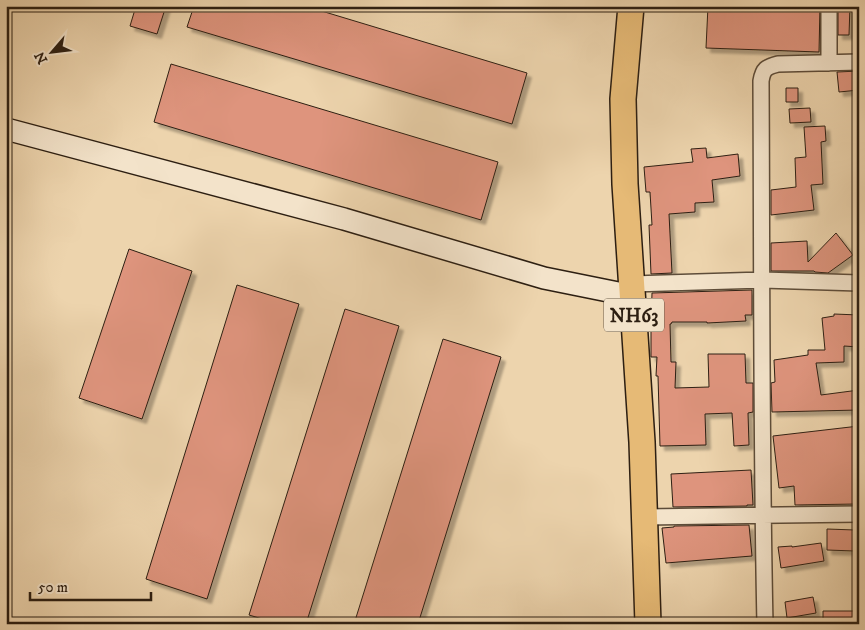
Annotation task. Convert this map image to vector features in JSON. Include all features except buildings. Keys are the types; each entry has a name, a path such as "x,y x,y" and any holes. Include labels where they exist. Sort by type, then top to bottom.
{"highway":[{"name":"NH63","path":"631,6 622,99 625,184 642,442 648,624"}],"main road":[{"path":"6,128 344,219 544,278 632,290"}],"street":[{"path":"829,6 829,63"},
{"path":"765,624 762,72 768,67 778,64 859,62"},
{"path":"632,290 763,280 859,283"},
{"path":"645,517 859,514"}]}
